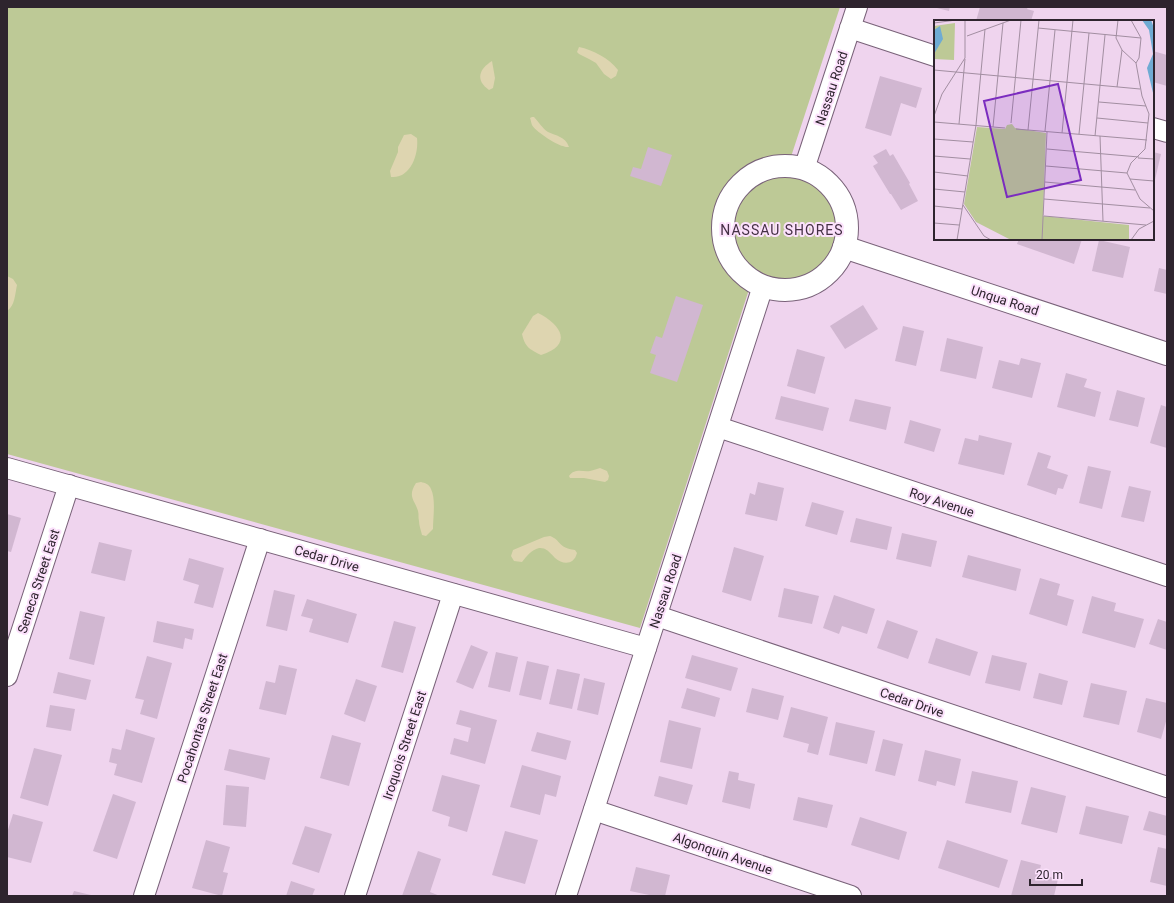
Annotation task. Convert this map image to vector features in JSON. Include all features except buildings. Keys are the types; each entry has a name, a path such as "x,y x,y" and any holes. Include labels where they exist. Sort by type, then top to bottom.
{"street":[{"name":"Nassau Road","path":"804,169 857,7"},
{"path":"850,28 934,56"},
{"path":"1154,128 1167,132"},
{"path":"782,166 804,169 816,174 825,181 834,190 840,200 846,223 844,247 834,266 812,284 796,289 785,290 764,286 746,276 732,260 724,238 727,210 734,194 741,185 760,172 770,168 782,166"},
{"name":"Unqua Road","path":"844,247 1167,354"},
{"name":"Nassau Road","path":"566,896 764,286"},
{"name":"Roy Avenue","path":"718,427 1167,576"},
{"name":"Cedar Drive","path":"7,468 646,648"},
{"name":"Seneca Street East","path":"7,676 69,485"},
{"name":"Pocahontas Street East","path":"144,896 260,539"},
{"name":"Iroquois Street East","path":"354,896 453,594"},
{"name":"Cedar Drive","path":"657,616 1167,787"},
{"name":"Algonquin Avenue","path":"594,810 851,896"}],"green space":[{"path":"7,7 840,7 787,169 817,178 835,197 843,220 840,244 830,266 811,281 785,286 753,277 640,628 7,454"}],"sand":[{"path":"579,47 595,52 605,58 618,70 616,76 611,79 604,74 596,63 577,52"},
{"path":"492,61 495,78 493,88 489,90 480,79 480,75 484,68"},
{"path":"534,117 548,132 563,138 569,147 564,147 555,143 537,130 532,124 530,118"},
{"path":"411,134 417,138 415,158 412,165 398,177 391,177 390,171 398,152 398,147 404,135"},
{"path":"7,276 13,279 17,285 12,306 7,311"},
{"path":"538,313 553,323 558,329 560,335 560,340 557,346 551,351 541,355 528,347 522,334 533,316"},
{"path":"600,468 607,471 609,476 608,480 605,482 584,478 570,478 569,476 576,471 590,471"},
{"path":"421,482 429,486 433,493 433,529 426,536 422,535 419,525 418,511 412,498 413,488 416,483"},
{"path":"550,536 565,548 575,550 577,553 576,557 571,562 561,562 544,548 539,548 531,552 522,562 514,561 511,556 513,550"}],"district":[{"name":"NASSAU SHORES","path":"782,230"}]}
